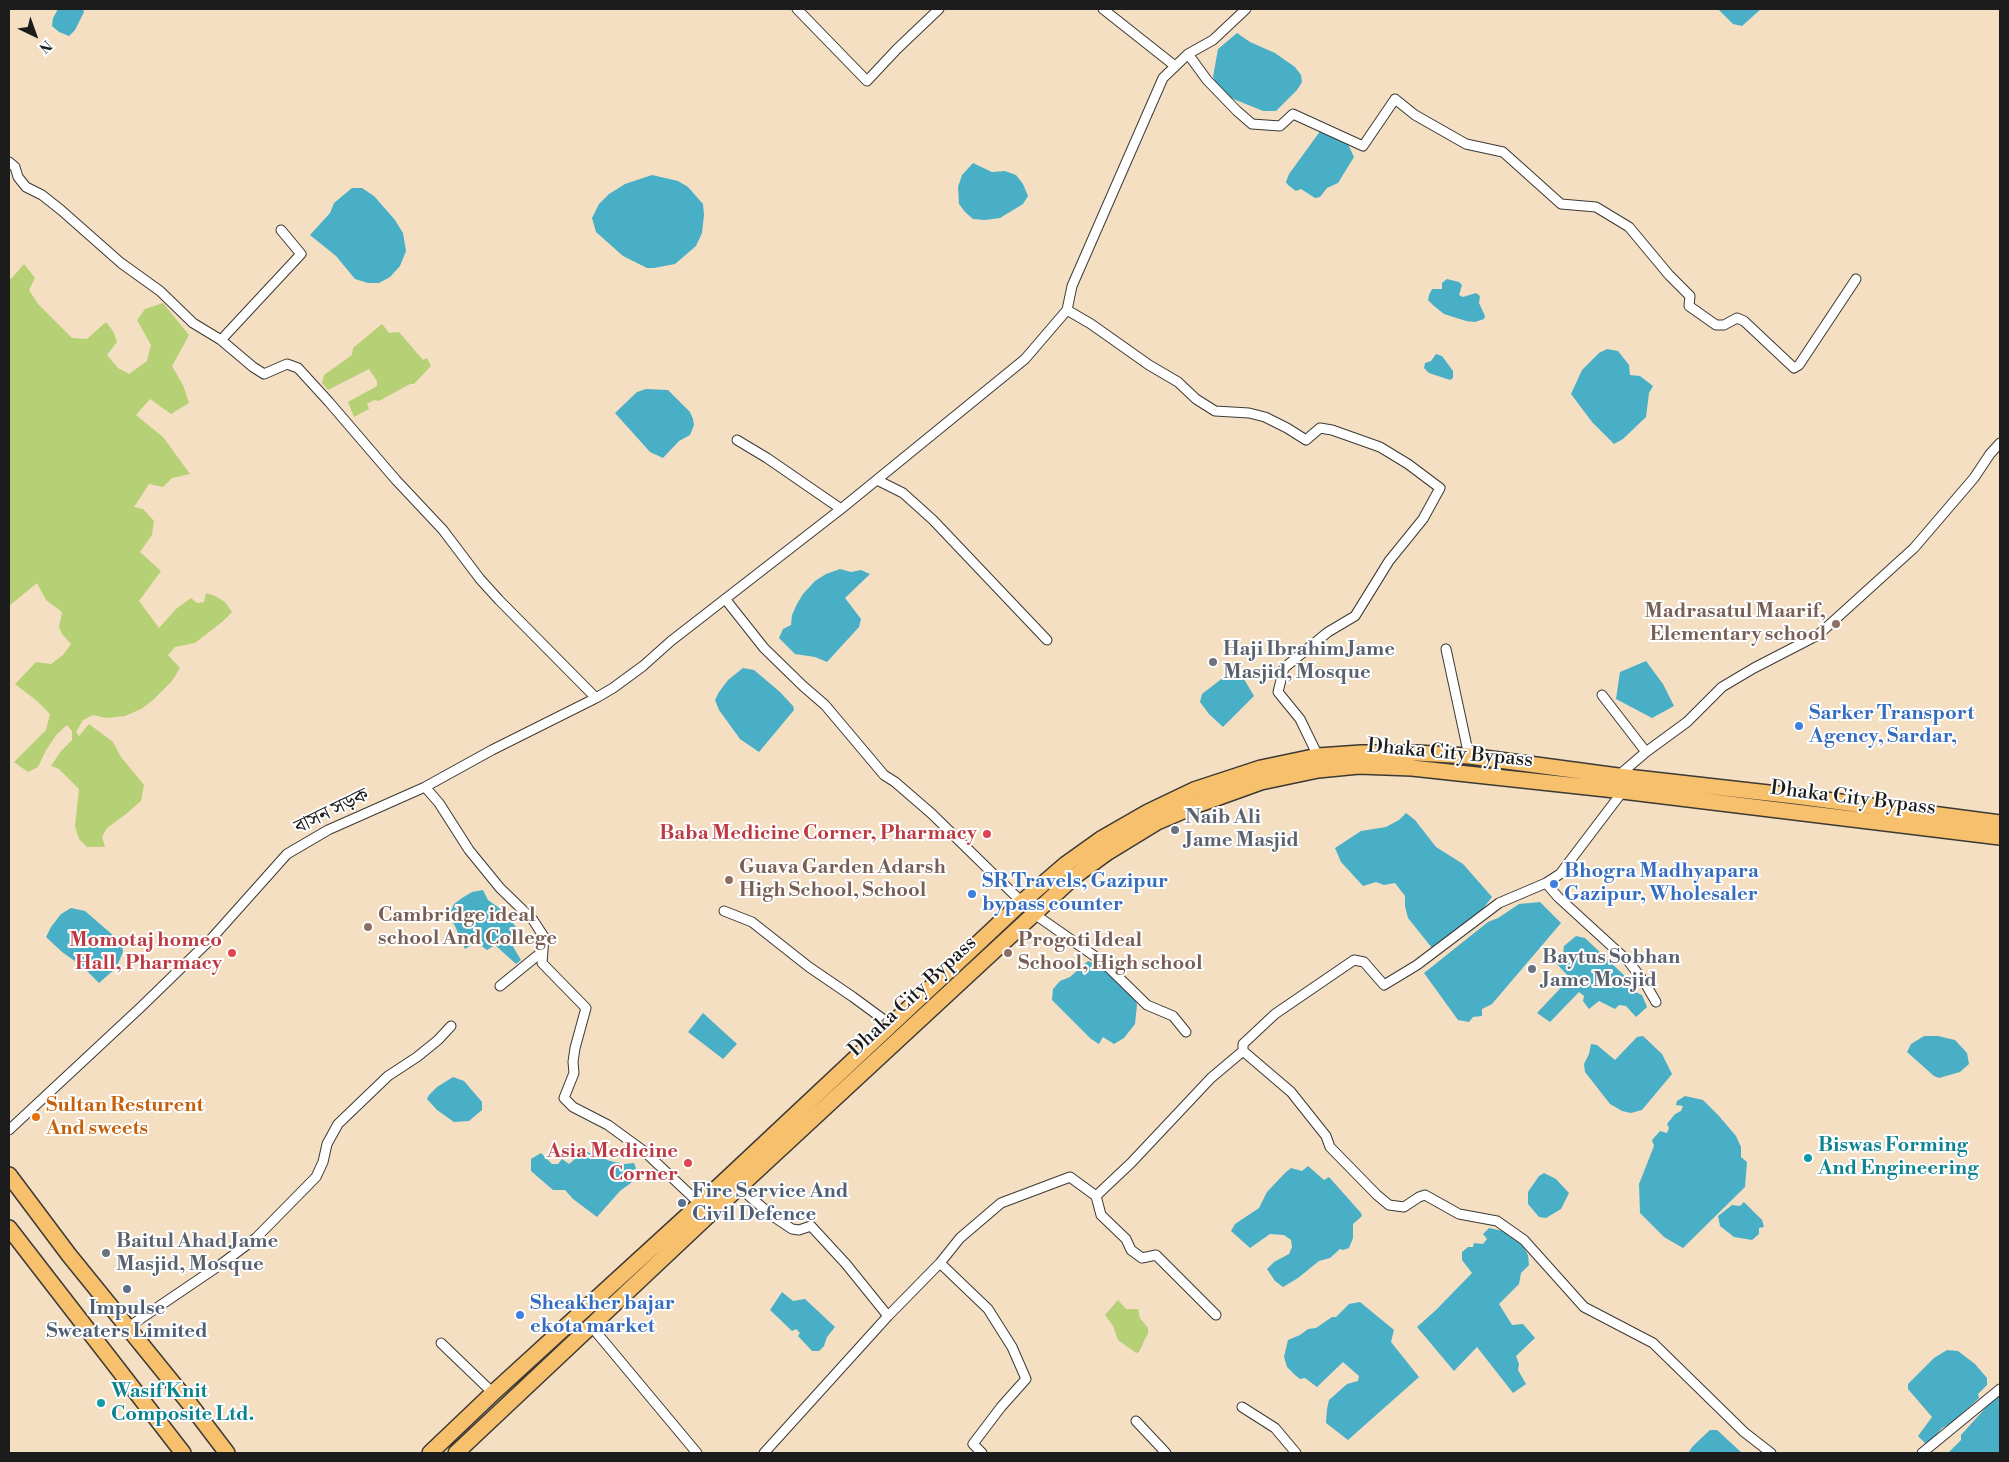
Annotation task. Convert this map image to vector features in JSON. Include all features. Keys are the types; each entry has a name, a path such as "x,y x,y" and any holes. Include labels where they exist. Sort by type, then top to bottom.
{"highway":[{"path":"430,1453 700,1204 1022,902 1066,864 1101,839 1148,812 1194,790 1260,768 1318,756 1361,753 1416,753 1469,756 2000,823"},
{"name":"Dhaka City Bypass","path":"456,1453 1033,912 1081,871 1108,852 1157,822 1197,804 1262,782 1318,770 1359,766 1412,768 1623,791 2000,837"},
{"path":"9,1175 127,1328 227,1453"},
{"path":"9,1228 184,1453"}],"street":[{"path":"796,9 867,81 939,9"},
{"path":"1103,9 1175,66"},
{"path":"1246,9 1213,40 1188,54 1163,78 1117,179 1072,286 1067,310 1091,324 1148,365 1178,382 1196,399 1215,411 1249,413 1265,417 1306,440 1320,428 1332,430 1380,448 1408,464 1440,488 1423,519 1389,560 1355,616 1328,632 1284,668 1278,692 1300,719 1318,756"},
{"path":"1188,54 1207,80 1252,124 1280,126 1293,114 1363,146 1394,99 1415,115 1466,144 1504,152 1561,204 1596,207 1629,227 1669,275 1690,296 1689,306 1716,326 1724,325 1737,318 1744,321 1794,368 1799,365 1856,279"},
{"path":"9,162 15,168 18,177 26,187 61,210 120,263 160,291 193,323 221,340 264,374 287,364 298,368 443,530 493,593 545,649 596,698"},
{"path":"221,340 301,254 281,230"},
{"name":"বাসন সড়ক","path":"9,1130 212,938 287,854 328,830 425,788 492,750 596,698 643,666 671,641 841,509 1025,359 1067,310"},
{"path":"737,440 768,458 841,509"},
{"path":"1618,776 1646,752 1687,722 1722,687 1818,635 1914,548 1974,478 2000,443"},
{"path":"877,480 903,493 933,520 1047,640"},
{"path":"726,600 764,648 825,705 884,775 895,782 932,814 1033,912 1103,962 1147,1005 1173,1016 1186,1032"},
{"path":"1446,649 1469,756"},
{"path":"1602,695 1646,752"},
{"path":"425,788 438,803 469,850 500,888 533,920 544,937 542,963 586,1008 575,1048 574,1073 564,1098 573,1107 608,1124 645,1152 700,1204"},
{"path":"1623,791 1560,874 1546,883 1499,903 1417,965 1384,985 1364,962 1354,960 1275,1014 1243,1044 1243,1051 1290,1092 1326,1136 1330,1147 1377,1196 1389,1205 1404,1207 1419,1197 1426,1195 1459,1214 1497,1222 1524,1240 1584,1307 1653,1343 1744,1432 1771,1453"},
{"path":"1546,883 1558,897 1629,962 1645,983 1656,1002"},
{"path":"724,911 752,922 809,968 891,1025"},
{"path":"500,986 543,951"},
{"path":"127,1328 220,1265 256,1238 316,1177 323,1162 327,1144 338,1124 388,1076 438,1040 451,1026"},
{"path":"1096,1196 1131,1163 1211,1078 1243,1051"},
{"path":"764,1453 960,1238 1002,1203 1070,1177 1096,1196 1101,1215 1126,1239 1131,1250 1142,1258 1156,1255 1216,1315"},
{"path":"739,1187 765,1210 792,1229 799,1230 811,1226 846,1264 888,1316"},
{"path":"940,1262 988,1309 1012,1347 1026,1379 1001,1407 973,1444 982,1453"},
{"path":"591,1326 697,1453"},
{"path":"441,1343 493,1393"},
{"path":"1922,1453 1978,1405 2000,1389"},
{"path":"1242,1407 1275,1428 1296,1453"},
{"path":"1136,1421 1166,1453"}],"green space":[{"path":"24,264 35,278 29,290 38,304 72,338 87,339 106,322 113,331 117,342 107,355 118,368 129,374 147,361 151,345 137,320 145,309 163,303 189,335 172,366 183,385 189,403 171,414 150,399 136,415 163,437 190,474 172,478 163,487 149,484 134,507 143,509 154,521 152,535 140,552 161,571 139,601 159,628 176,609 191,598 197,603 204,602 206,593 225,602 232,612 195,643 175,647 168,655 180,668 172,681 153,700 141,709 125,716 106,718 93,715 83,720 76,732 79,736 89,724 113,742 121,757 144,785 141,801 107,828 102,837 105,847 87,847 79,839 75,826 79,789 59,769 51,766 61,751 72,740 72,731 67,725 57,734 46,750 38,767 28,772 14,762 46,730 50,714 15,684 36,662 51,664 63,655 71,644 62,634 59,627 62,612 46,600 37,583 9,606 9,278 11,279"},
{"path":"382,324 389,333 399,332 423,360 427,358 431,366 414,384 410,384 379,401 374,400 367,404 369,409 354,417 348,402 377,386 377,381 369,369 328,390 322,383 324,375 352,355 353,348"},
{"path":"1118,1300 1126,1309 1138,1309 1140,1318 1148,1328 1148,1333 1139,1352 1136,1353 1118,1340 1113,1326 1105,1315"}],"water":[{"path":"58,9 83,9 84,12 75,30 69,36 59,32 52,26 53,18"},
{"path":"1718,9 1761,9 1742,26 1733,24"},
{"path":"1237,33 1250,42 1275,53 1295,67 1301,75 1302,82 1297,90 1276,111 1263,111 1231,98 1213,77 1218,49"},
{"path":"1321,130 1347,142 1354,157 1338,183 1327,188 1320,197 1315,198 1301,189 1296,191 1286,182 1289,174"},
{"path":"973,163 992,172 1005,171 1016,175 1023,184 1028,196 1023,204 1000,218 973,219 959,204 958,187 962,175"},
{"path":"652,175 678,181 688,187 703,204 704,215 702,233 696,246 675,264 647,268 623,256 596,232 592,218 599,204 609,194 625,184"},
{"path":"352,188 362,188 374,196 395,220 403,233 406,251 400,266 390,277 379,283 368,283 355,279 336,256 310,235 330,213 334,203"},
{"path":"1447,279 1459,282 1462,285 1459,295 1463,297 1476,293 1480,296 1479,303 1485,316 1484,319 1475,322 1466,321 1444,314 1428,300 1432,289 1442,289 1442,283"},
{"path":"1607,349 1618,351 1629,365 1630,375 1640,376 1653,386 1649,393 1646,417 1623,439 1614,444 1592,422 1571,394 1582,370 1599,353"},
{"path":"1436,354 1442,356 1453,371 1453,378 1450,380 1429,373 1424,368 1425,363 1431,361"},
{"path":"646,389 668,390 690,412 693,419 694,425 690,435 679,441 663,458 650,452 615,413 637,392"},
{"path":"840,569 851,572 861,570 870,574 845,598 861,619 859,627 827,662 815,657 795,654 779,638 783,629 791,625 792,615 797,604 815,581 826,574"},
{"path":"1646,661 1663,684 1674,706 1652,718 1616,699 1620,672"},
{"path":"743,668 754,670 780,692 793,706 794,710 759,752 740,739 719,710 715,700 728,680"},
{"path":"1233,670 1241,674 1254,696 1223,727 1209,714 1200,702 1202,694"},
{"path":"1406,813 1415,820 1436,847 1463,864 1492,897 1482,910 1432,948 1408,918 1405,896 1395,883 1384,885 1376,882 1363,886 1341,862 1335,848 1361,831 1386,827 1399,820"},
{"path":"483,890 488,900 502,910 520,932 512,945 521,960 516,964 495,945 487,950 476,942 465,949 449,916 454,904 472,892"},
{"path":"1540,902 1561,923 1492,1004 1482,1009 1482,1016 1473,1017 1469,1022 1458,1020 1424,973 1488,922 1498,918 1519,904"},
{"path":"71,908 85,911 122,943 123,952 116,968 99,983 82,966 62,952 46,937 61,914"},
{"path":"1576,936 1585,938 1628,979 1633,991 1642,995 1647,1007 1636,1017 1626,1006 1619,1005 1615,1009 1599,1001 1589,1009 1583,1001 1584,996 1579,992 1550,1022 1537,1013 1570,978 1554,961 1563,954 1564,946"},
{"path":"1088,961 1102,966 1134,995 1137,1005 1135,1024 1124,1038 1114,1044 1103,1037 1099,1044 1091,1039 1052,1000 1053,989 1060,981 1070,977"},
{"path":"703,1013 737,1044 723,1059 688,1032"},
{"path":"1643,1036 1662,1054 1672,1074 1642,1110 1631,1113 1622,1111 1610,1104 1585,1072 1584,1064 1591,1044 1597,1045 1615,1060 1637,1037"},
{"path":"1924,1036 1938,1036 1955,1040 1967,1053 1969,1064 1960,1072 1939,1078 1934,1076 1907,1052 1911,1044"},
{"path":"453,1077 464,1081 482,1102 482,1110 469,1121 454,1122 437,1110 427,1099 437,1087"},
{"path":"1685,1096 1703,1100 1719,1116 1736,1136 1741,1147 1741,1157 1747,1162 1745,1187 1683,1248 1664,1237 1640,1213 1639,1184 1654,1146 1652,1140 1660,1131 1667,1133 1669,1128 1667,1124 1675,1114 1681,1111 1683,1106 1676,1105 1677,1101"},
{"path":"585,1151 610,1161 625,1164 634,1163 637,1171 631,1183 620,1191 597,1217 573,1199 565,1190 553,1190 531,1171 531,1159 541,1153 552,1164 558,1164 562,1159 569,1164"},
{"path":"1308,1166 1324,1180 1329,1177 1362,1216 1353,1224 1353,1238 1349,1248 1340,1249 1330,1258 1319,1261 1283,1287 1275,1281 1267,1269 1274,1262 1289,1254 1292,1247 1291,1240 1284,1235 1270,1234 1250,1248 1231,1231 1235,1224 1259,1208 1267,1192 1285,1173 1291,1168 1302,1171"},
{"path":"1544,1173 1556,1179 1569,1193 1561,1209 1546,1218 1539,1217 1528,1204 1528,1192 1539,1176"},
{"path":"1744,1202 1762,1220 1764,1227 1759,1228 1759,1234 1752,1240 1734,1237 1720,1226 1718,1216 1732,1205 1740,1206"},
{"path":"1489,1228 1503,1231 1514,1237 1528,1255 1529,1265 1521,1273 1519,1284 1499,1304 1512,1325 1523,1324 1535,1338 1516,1356 1519,1364 1518,1370 1526,1384 1513,1393 1477,1347 1454,1371 1417,1327 1472,1273 1462,1260 1462,1252 1468,1247 1473,1247 1474,1243 1483,1244 1487,1239 1483,1234"},
{"path":"782,1292 793,1301 805,1299 835,1327 819,1351 812,1351 798,1336 800,1333 796,1329 792,1331 770,1310"},
{"path":"1360,1302 1394,1330 1391,1342 1419,1377 1348,1440 1326,1423 1327,1409 1329,1400 1347,1384 1358,1381 1359,1376 1343,1362 1317,1387 1305,1378 1300,1379 1295,1375 1287,1367 1284,1357 1288,1340 1308,1329 1316,1328 1332,1317 1336,1317 1349,1304"},
{"path":"1947,1350 1958,1351 1975,1364 1987,1378 1987,1385 1978,1394 1979,1398 1952,1423 1942,1428 1931,1441 1925,1443 1918,1436 1932,1417 1908,1389 1908,1384 1934,1358"},
{"path":"2000,1392 2000,1453 1948,1453 1961,1440 1961,1435"},
{"path":"1710,1430 1717,1430 1742,1453 1688,1453"}],"place":[{"name":"Madrasatul Maarif, Elementary school","path":"1836,624"},
{"name":"Haji Ibrahim Jame Masjid, Mosque","path":"1213,662"},
{"name":"Sarker Transport Agency, Sardar,","path":"1799,726"},
{"name":"Naib Ali Jame Masjid","path":"1175,830"},
{"name":"Baba Medicine Corner, Pharmacy","path":"987,834"},
{"name":"Guava Garden Adarsh High School, School","path":"729,880"},
{"name":"Bhogra Madhyapara Gazipur, Wholesaler","path":"1554,884"},
{"name":"SR Travels, Gazipur bypass counter","path":"972,894"},
{"name":"Cambridge ideal school And College","path":"368,927"},
{"name":"Momotaj homeo Hall, Pharmacy","path":"232,953"},
{"name":"Progoti Ideal School, High school","path":"1008,953"},
{"name":"Baytus Sobhan Jame Mosjid","path":"1532,969"},
{"name":"Sultan Resturent And sweets","path":"36,1117"},
{"name":"Biswas Forming And Engineering","path":"1808,1158"},
{"name":"Asia Medicine Corner","path":"688,1163"},
{"name":"Fire Service And Civil Defence","path":"682,1203"},
{"name":"Baitul Ahad Jame Masjid, Mosque","path":"106,1253"},
{"name":"Impulse Sweaters Limited","path":"127,1289"},
{"name":"Sheakher bajar ekota market","path":"520,1315"},
{"name":"Wasif Knit Composite Ltd.","path":"101,1403"}]}
